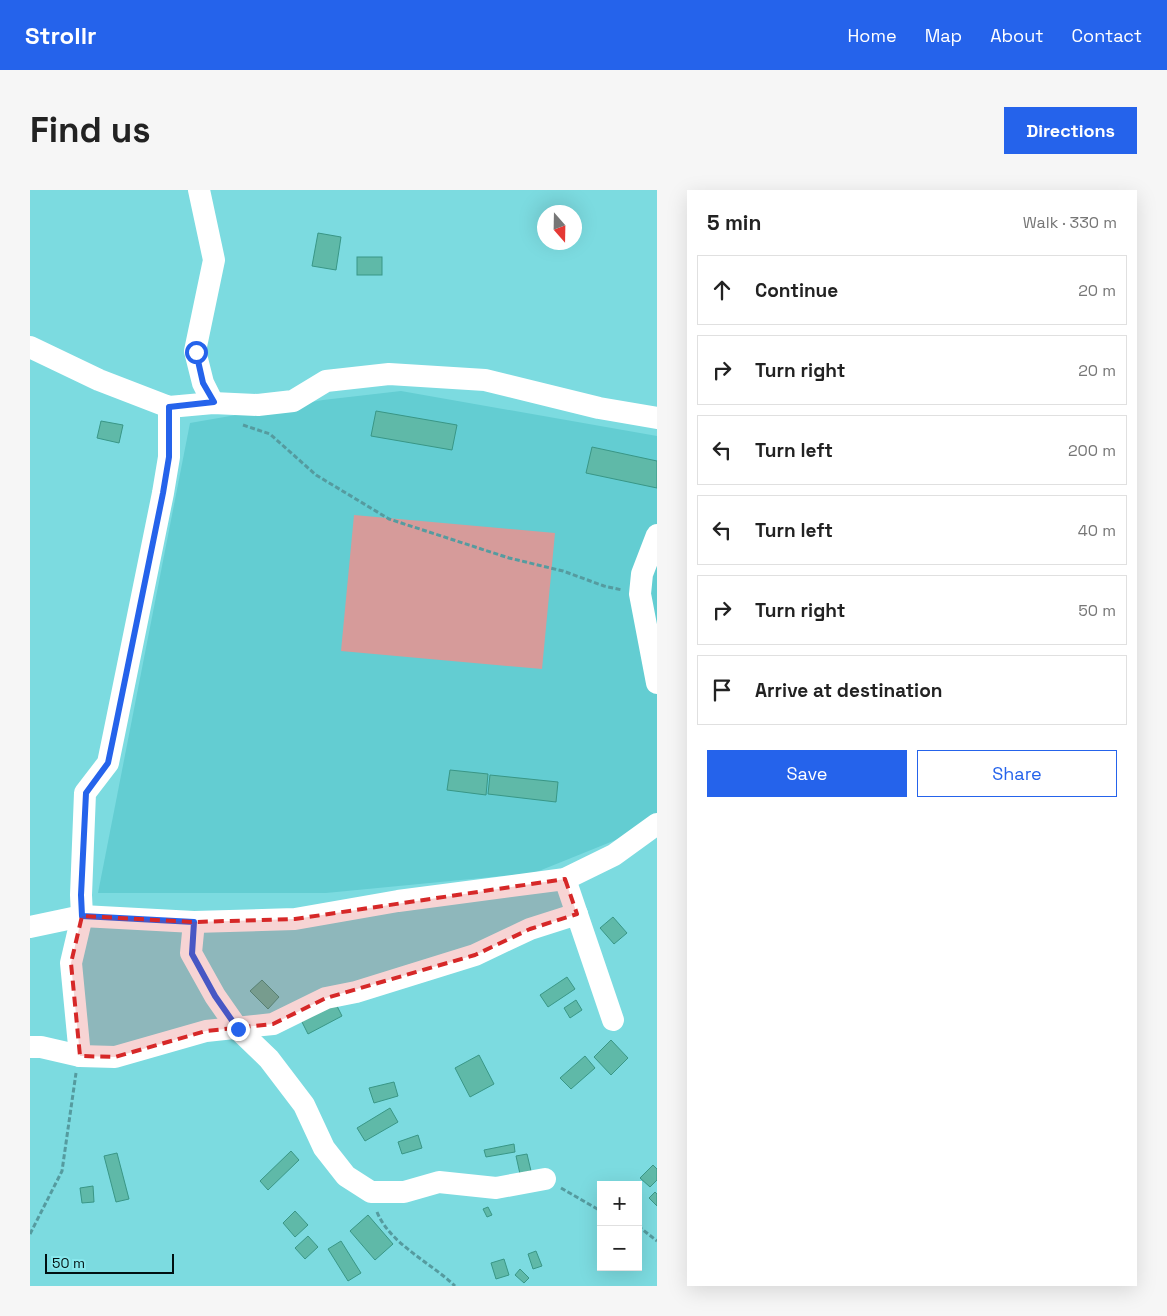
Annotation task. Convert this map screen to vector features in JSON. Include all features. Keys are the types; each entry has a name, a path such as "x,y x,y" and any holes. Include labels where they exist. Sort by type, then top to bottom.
{"street":[{"path":"199,190 214,260 196,352 203,383 214,402"},
{"path":"30,347 99,380 169,407 214,402 258,405 293,401 326,380 390,374 484,380 599,408 657,418"},
{"path":"80,1056 71,964 82,916 81,895 86,793 108,763 163,493 169,457 169,407"},
{"path":"657,535 642,574 640,594 657,684"},
{"path":"30,927 82,916 194,922 295,919 398,901 565,879 614,855 657,824"},
{"path":"565,879 613,1020"},
{"path":"30,1047 40,1047 80,1056 115,1057 206,1031 274,1024 326,998 356,992 475,954 530,929 577,914"},
{"path":"194,922 192,954 215,996 238,1029 268,1059 304,1105 324,1148 346,1176 370,1192 404,1192 440,1182 496,1188 545,1179"}],"path":[{"path":"236,422 270,434 316,475 389,519 509,558 563,571 604,586 640,594"},
{"path":"30,1234 62,1171 72,1093 80,1056"},
{"path":"545,1179 597,1209"},
{"path":"370,1192 382,1224 416,1256 437,1269 455,1286"},
{"path":"642,1229 657,1241"}],"highlighted area":[{"path":"565,879 577,914 530,929 475,955 326,998 273,1024 206,1031 115,1057 80,1056 71,963 74,945 82,916 194,922 295,919"}],"shaded area":[{"path":"401,391 657,436 657,819 638,831 534,873 326,893 98,893 190,423 323,400"},
{"path":"354,515 555,533 542,669 341,651"}],"building":[{"path":"318,233 341,237 336,270 312,266"},
{"path":"357,257 382,257 382,275 357,275"},
{"path":"376,411 457,425 452,450 371,436"},
{"path":"101,421 123,425 119,443 97,438"},
{"path":"592,447 657,461 657,488 586,473"},
{"path":"450,770 488,774 486,795 447,790"},
{"path":"490,775 558,782 556,802 488,794"},
{"path":"613,917 627,933 614,944 600,928"},
{"path":"567,977 575,989 548,1007 540,995"},
{"path":"262,980 279,997 268,1009 250,991"},
{"path":"576,1000 582,1010 570,1018 564,1008"},
{"path":"335,1002 342,1016 308,1034 301,1020"},
{"path":"611,1040 628,1058 611,1075 594,1057"},
{"path":"479,1055 494,1084 470,1097 455,1068"},
{"path":"585,1056 595,1068 571,1089 560,1078"},
{"path":"394,1082 398,1096 374,1103 369,1088"},
{"path":"390,1108 398,1122 365,1141 357,1128"},
{"path":"418,1135 422,1148 402,1154 398,1142"},
{"path":"514,1144 515,1152 486,1157 484,1150"},
{"path":"291,1151 299,1160 268,1190 260,1181"},
{"path":"117,1153 129,1199 116,1202 104,1156"},
{"path":"527,1154 531,1171 520,1174 516,1156"},
{"path":"653,1165 657,1169 657,1180 650,1187 640,1178"},
{"path":"93,1186 94,1202 82,1203 80,1188"},
{"path":"655,1192 657,1194 657,1206 649,1198"},
{"path":"488,1207 492,1215 487,1217 483,1209"},
{"path":"295,1211 308,1225 295,1237 283,1223"},
{"path":"368,1215 393,1244 375,1260 350,1231"},
{"path":"308,1236 318,1247 305,1259 295,1248"},
{"path":"341,1241 361,1273 348,1281 328,1249"},
{"path":"536,1251 542,1266 533,1269 528,1254"},
{"path":"504,1259 509,1275 496,1279 491,1263"},
{"path":"520,1269 529,1278 524,1283 515,1275"}],"route":[{"path":"196,352 203,383 214,402 169,407 169,457 163,493 146,582 120,696 108,763 86,793 81,895 82,916 194,922 192,954 215,996 238,1029"}]}
